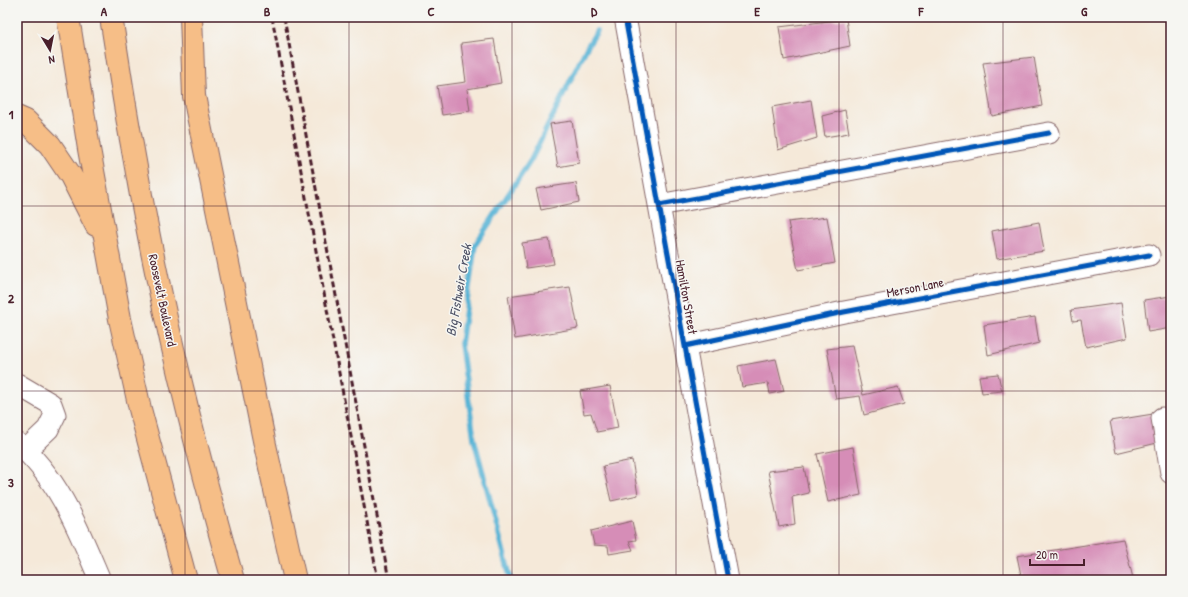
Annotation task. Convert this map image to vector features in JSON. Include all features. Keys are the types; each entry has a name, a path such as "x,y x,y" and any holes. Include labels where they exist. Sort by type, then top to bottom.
{"highway":[{"path":"68,17 89,149 120,319 140,409 186,580"},
{"name":"Roosevelt Boulevard","path":"111,17 132,145 164,307 188,413 213,511 233,580"},
{"path":"191,17 194,96 265,445 295,580"},
{"path":"17,117 26,121 50,145 71,176 106,246"}],"street":[{"name":"Hamilton Street","path":"625,17 728,580"},
{"path":"659,205 1049,133"},
{"name":"Merson Lane","path":"685,346 851,311 1149,255"},
{"path":"17,384 51,404 55,415 48,429 22,446 52,483 65,503 78,528 100,580"},
{"path":"1162,418 1171,473"}],"building":[{"path":"846,19 850,46 784,60 779,27"},
{"path":"494,39 501,83 467,89 470,111 442,115 437,86 466,82 461,43"},
{"path":"1034,57 1042,106 992,116 983,63"},
{"path":"811,100 817,138 778,150 772,107"},
{"path":"845,110 849,133 825,137 822,116"},
{"path":"572,121 579,163 558,167 550,124"},
{"path":"576,183 579,202 541,210 536,189"},
{"path":"827,217 835,263 798,270 788,222"},
{"path":"1039,222 1044,251 997,259 992,231"},
{"path":"549,239 554,264 526,268 522,243"},
{"path":"570,287 578,328 515,339 508,296"},
{"path":"1171,296 1171,328 1148,332 1144,300"},
{"path":"1121,303 1127,338 1086,347 1081,320 1073,321 1071,310"},
{"path":"1035,317 1039,343 988,355 984,325"},
{"path":"852,346 863,395 898,387 904,404 864,415 860,396 836,399 827,349"},
{"path":"776,359 784,391 770,394 768,383 742,387 738,366"},
{"path":"998,374 1002,391 982,393 979,376"},
{"path":"610,386 618,428 597,432 591,413 584,414 580,391"},
{"path":"1153,414 1157,443 1116,453 1110,421"},
{"path":"853,447 861,495 828,502 817,454"},
{"path":"632,460 638,495 611,501 603,466"},
{"path":"804,467 809,493 792,497 795,524 779,527 768,471"},
{"path":"632,521 636,540 629,541 633,550 609,554 608,546 594,545 591,531"},
{"path":"1123,539 1133,578 1123,580 1022,580 1017,556"}],"waterway":[{"name":"Big Fishweir Creek","path":"511,580 474,439 461,344 475,245 531,160 587,47 597,31"}],"railway":[{"path":"272,17 378,580"},
{"path":"284,17 389,580"}],"cycle path":[{"path":"625,17 728,580"},
{"path":"659,205 1049,133"},
{"path":"685,346 844,312 1149,255"}]}
